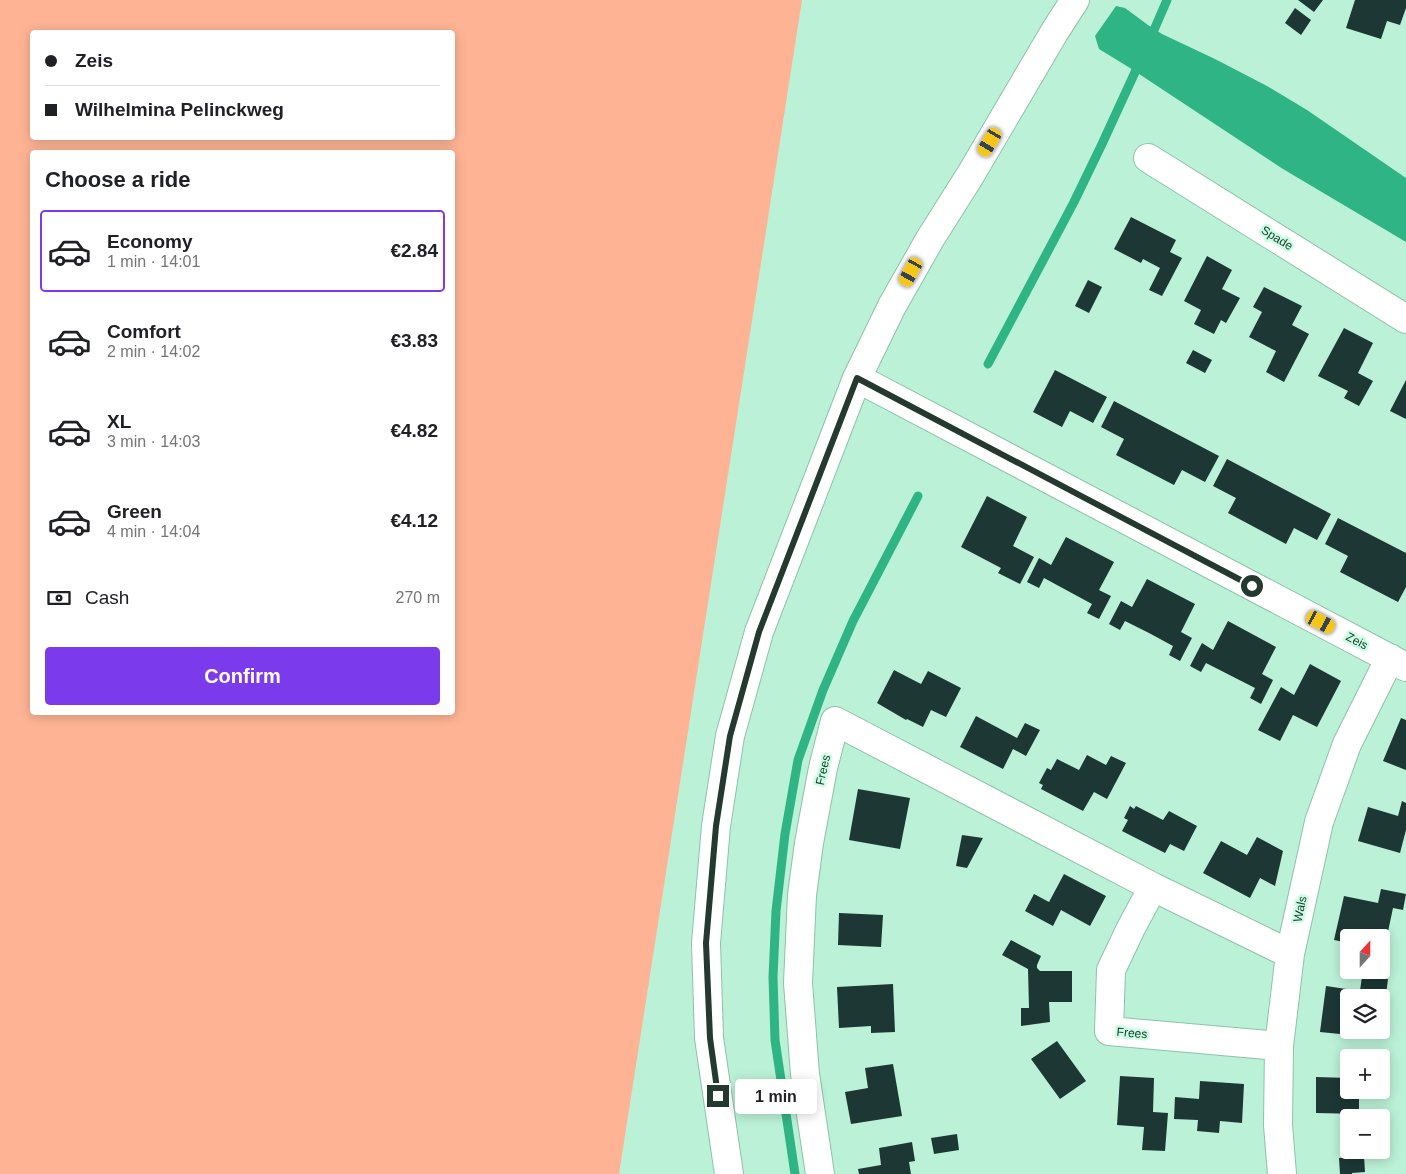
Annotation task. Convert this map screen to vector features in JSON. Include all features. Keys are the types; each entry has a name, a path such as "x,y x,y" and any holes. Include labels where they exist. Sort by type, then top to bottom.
{"street":[{"path":"729,1174 710,1038 706,943 716,826 730,736 759,632 857,378 892,306 930,239 1075,0"},
{"name":"Spade","path":"1148,158 1406,319"},
{"name":"Zeis","path":"857,378 1398,662"},
{"name":"Wals","path":"1282,1174 1278,1125 1279,1046 1290,954 1319,822 1347,744 1398,662"},
{"name":"Frees","path":"820,1174 805,1074 798,983 802,895 808,852 823,768 835,722 1153,887 1290,954"},
{"name":"Frees","path":"1153,887 1111,970 1109,1031 1279,1046"}],"shaded area":[{"path":"0,0 802,0 619,1174 0,1174"},
{"path":"1116,6 1125,8 1162,34 1267,86 1307,110 1406,178 1406,242 1283,169 1099,49 1095,36"}],"building":[{"path":"1298,0 1323,0 1314,12"},
{"path":"1355,0 1406,0 1406,8 1400,25 1387,21 1381,39 1346,28"},
{"path":"1295,8 1311,20 1301,35 1285,23"},
{"path":"1131,217 1176,240 1170,252 1182,258 1162,296 1149,290 1160,268 1143,259 1141,263 1114,249"},
{"path":"1207,256 1232,270 1222,289 1240,298 1226,323 1221,320 1214,334 1194,324 1201,310 1184,301"},
{"path":"1088,280 1102,287 1089,313 1075,306"},
{"path":"1264,287 1302,306 1292,325 1309,334 1284,382 1266,372 1276,351 1249,337 1262,312 1253,307"},
{"path":"1344,328 1373,343 1358,373 1373,381 1359,406 1344,398 1348,391 1318,376"},
{"path":"1193,350 1212,360 1205,373 1186,363"},
{"path":"1055,370 1107,397 1093,423 1070,411 1062,427 1033,412"},
{"path":"1406,380 1406,419 1390,411"},
{"path":"1114,401 1219,456 1205,482 1182,470 1174,485 1116,455 1124,439 1101,427"},
{"path":"1227,459 1331,514 1317,540 1294,528 1286,544 1228,513 1236,498 1213,486"},
{"path":"987,496 1027,517 1013,546 1034,557 1020,584 998,573 1001,568 961,547"},
{"path":"1338,518 1406,553 1406,587 1398,602 1340,572 1348,556 1325,544"},
{"path":"1066,537 1114,562 1099,590 1111,596 1099,619 1087,613 1092,604 1044,578 1039,588 1027,582 1039,558 1051,565"},
{"path":"1147,579 1195,604 1181,632 1192,638 1180,661 1169,655 1173,646 1149,633 1125,621 1120,630 1109,624 1121,601 1132,607"},
{"path":"1228,621 1276,647 1262,674 1273,680 1261,704 1250,698 1255,688 1206,663 1201,672 1190,666 1202,643 1213,650"},
{"path":"1310,664 1341,681 1317,727 1293,715 1280,741 1258,730 1281,687 1294,695"},
{"path":"894,670 921,684 928,671 961,688 946,717 931,710 923,727 906,720 877,703"},
{"path":"976,716 1017,738 1025,723 1040,730 1026,756 1013,749 1003,769 960,747"},
{"path":"1401,718 1406,720 1406,770 1383,761"},
{"path":"1087,755 1106,765 1111,756 1126,763 1107,799 1094,792 1083,811 1041,789 1043,785 1039,783 1047,768 1051,770 1057,759 1079,770"},
{"path":"858,789 910,798 900,849 849,840"},
{"path":"1402,801 1406,803 1406,830 1400,853 1358,841 1368,807 1398,816"},
{"path":"1130,806 1134,809 1136,806 1163,820 1169,811 1197,826 1184,851 1170,844 1165,853 1122,831 1128,820 1124,818"},
{"path":"962,835 983,838 967,868 956,866"},
{"path":"1257,837 1283,851 1275,886 1260,878 1250,898 1203,873 1221,841 1247,855"},
{"path":"1064,874 1106,896 1090,926 1061,910 1053,926 1025,911 1034,894 1049,902"},
{"path":"1381,889 1406,894 1403,910 1393,908 1389,929 1340,929 1340,941 1334,940 1344,896 1378,903"},
{"path":"839,913 883,915 881,947 838,945"},
{"path":"1011,940 1041,956 1037,965 1040,971 1072,971 1072,1002 1049,1002 1050,1022 1021,1026 1021,1008 1029,1008 1028,969 1002,955"},
{"path":"1362,979 1388,979 1387,989 1360,989"},
{"path":"893,984 895,1032 871,1033 871,1026 839,1028 837,987"},
{"path":"1326,986 1346,989 1340,989 1340,1034 1320,1032"},
{"path":"1057,1041 1086,1081 1060,1099 1031,1059"},
{"path":"893,1064 902,1116 851,1124 845,1092 868,1088 865,1068"},
{"path":"1120,1076 1154,1078 1153,1112 1168,1113 1165,1151 1142,1150 1144,1127 1117,1125"},
{"path":"1316,1077 1340,1078 1340,1099 1359,1099 1359,1109 1340,1109 1340,1114 1316,1113"},
{"path":"1200,1081 1244,1084 1242,1123 1220,1121 1219,1133 1197,1131 1198,1120 1174,1119 1175,1097 1199,1099"},
{"path":"957,1134 959,1150 934,1154 931,1138"},
{"path":"912,1142 915,1161 909,1162 911,1174 859,1174 858,1169 881,1165 879,1148"},
{"path":"1339,1158 1364,1159 1365,1172 1340,1174"}],"waterway":[{"path":"1154,30 1167,0"},
{"path":"988,364 1074,202 1136,70"},
{"path":"795,1174 775,1040 773,977 776,911 785,834 798,760 823,690 853,621 918,496"}],"route":[{"path":"718,1096 710,1038 706,943 716,826 730,736 759,632 857,378 1252,586"}]}
